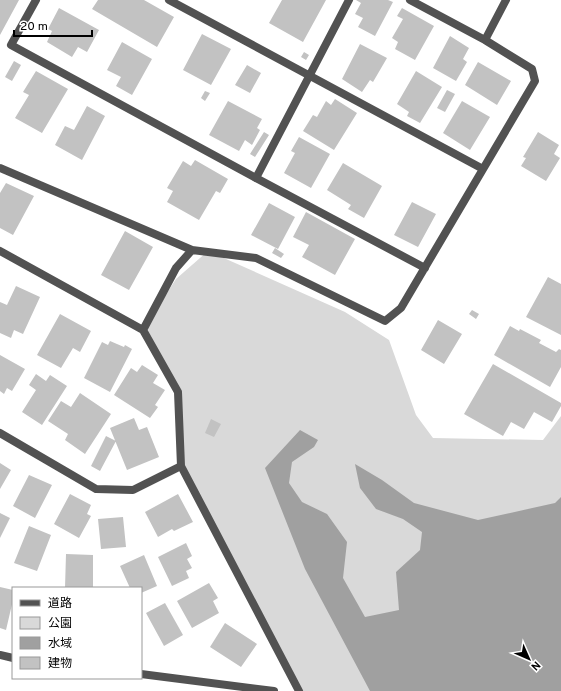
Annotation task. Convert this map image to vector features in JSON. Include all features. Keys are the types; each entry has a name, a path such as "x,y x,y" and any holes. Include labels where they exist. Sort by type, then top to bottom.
{"street":[{"path":"36,0 11,45 425,268"},
{"path":"169,0 484,169"},
{"path":"256,178 349,0"},
{"path":"0,168 192,250 256,258 384,321 401,308 535,81 532,69 485,40 410,0"},
{"path":"485,40 506,0"},
{"path":"143,330 176,268 192,250"},
{"path":"0,251 143,330 178,392 181,466 299,691"},
{"path":"0,433 96,489 133,490 181,466"},
{"path":"0,655 12,658"},
{"path":"142,674 274,691"}],"green space":[{"path":"208,251 345,312 389,340 416,415 433,438 543,440 561,416 561,691 299,691 181,466 178,392 143,330 176,279"}],"water":[{"path":"300,430 318,440 314,447 292,462 289,483 302,502 327,514 347,542 343,578 365,617 399,610 396,572 420,550 422,532 403,519 376,509 360,488 355,464 382,480 414,503 478,520 555,503 561,497 561,691 370,691 305,569 265,468"}],"building":[{"path":"0,0 19,0 0,35"},
{"path":"98,0 144,0 174,17 157,47 92,9"},
{"path":"282,0 326,0 303,42 269,23"},
{"path":"356,0 388,0 393,2 375,36 358,27 363,18 355,14 361,3"},
{"path":"59,8 99,30 87,52 78,47 72,57 47,42 52,31 48,29"},
{"path":"402,8 434,26 415,60 395,49 398,42 392,38 403,19 397,16"},
{"path":"202,34 231,49 211,85 183,70"},
{"path":"450,36 469,48 463,59 467,62 456,81 433,68"},
{"path":"122,42 152,59 132,95 116,86 121,77 107,70"},
{"path":"360,44 387,58 373,82 370,80 362,92 342,79"},
{"path":"304,52 309,55 306,60 301,57"},
{"path":"14,61 21,65 12,81 5,77"},
{"path":"478,62 511,81 497,105 465,85"},
{"path":"247,65 261,73 250,93 235,85"},
{"path":"36,71 68,89 42,133 15,118 29,95 23,92"},
{"path":"416,71 442,87 420,123 407,116 409,112 397,104"},
{"path":"447,90 455,94 445,112 437,108"},
{"path":"205,91 210,93 205,101 201,98"},
{"path":"335,99 357,113 334,150 303,131 313,115 317,117 326,101 331,105"},
{"path":"228,101 262,119 257,128 260,130 252,145 245,140 239,151 209,135"},
{"path":"462,101 490,117 470,150 443,133"},
{"path":"87,106 105,116 82,160 55,145 65,126 74,130"},
{"path":"264,132 269,135 255,157 250,154"},
{"path":"538,132 559,145 554,154 560,158 546,181 521,166 526,158 523,157"},
{"path":"299,137 330,154 311,188 284,173 295,153 291,151"},
{"path":"195,160 228,179 220,193 216,191 199,220 167,202 173,191 167,188 183,161 191,166"},
{"path":"343,163 382,186 364,218 348,209 351,205 327,190"},
{"path":"6,183 34,196 13,235 0,228 0,193"},
{"path":"412,202 436,214 418,247 394,235"},
{"path":"269,203 295,217 278,249 251,235"},
{"path":"306,212 355,239 335,275 302,257 309,245 293,237"},
{"path":"125,231 153,247 129,290 101,275"},
{"path":"275,248 284,254 281,258 272,253"},
{"path":"548,277 561,284 561,335 526,317"},
{"path":"16,286 40,297 23,334 14,330 11,338 0,333 0,302 7,305"},
{"path":"472,310 479,314 476,319 469,314"},
{"path":"60,314 91,331 80,352 73,348 61,368 37,355"},
{"path":"438,320 462,334 444,364 421,350"},
{"path":"510,326 519,331 520,329 541,340 539,343 556,352 559,349 561,350 561,367 550,387 494,355"},
{"path":"110,341 124,347 125,345 132,349 110,392 84,378 102,342 108,345"},
{"path":"0,355 25,369 12,391 7,388 4,394 0,391"},
{"path":"493,364 561,403 561,406 552,422 534,412 524,429 511,422 503,436 464,414"},
{"path":"142,365 158,375 153,383 165,390 155,405 158,407 150,418 114,395 131,368 137,372"},
{"path":"36,374 46,381 50,375 67,386 42,425 22,412 36,390 29,385"},
{"path":"80,393 111,414 85,454 65,440 68,434 48,421 61,401 71,407"},
{"path":"134,418 139,430 147,427 159,457 127,470 110,428"},
{"path":"211,419 221,424 214,437 205,433"},
{"path":"106,436 116,441 100,471 91,466"},
{"path":"0,463 11,470 0,489"},
{"path":"29,475 52,485 35,518 13,506"},
{"path":"70,494 91,505 87,514 91,516 79,538 54,524"},
{"path":"178,494 193,522 174,531 172,529 158,537 145,512"},
{"path":"0,513 10,518 0,538"},
{"path":"123,517 126,547 101,549 98,519"},
{"path":"29,526 51,535 37,571 14,563"},
{"path":"186,543 192,556 187,559 192,568 186,571 189,578 172,586 158,557"},
{"path":"66,554 93,555 93,587 65,587"},
{"path":"144,555 157,586 142,593 142,587 130,587 120,566"},
{"path":"209,583 218,598 213,601 219,613 192,628 177,601"},
{"path":"0,587 12,590 12,604 6,630 0,628"},
{"path":"165,603 183,635 164,646 146,613"},
{"path":"225,623 257,644 241,667 210,647"}]}
